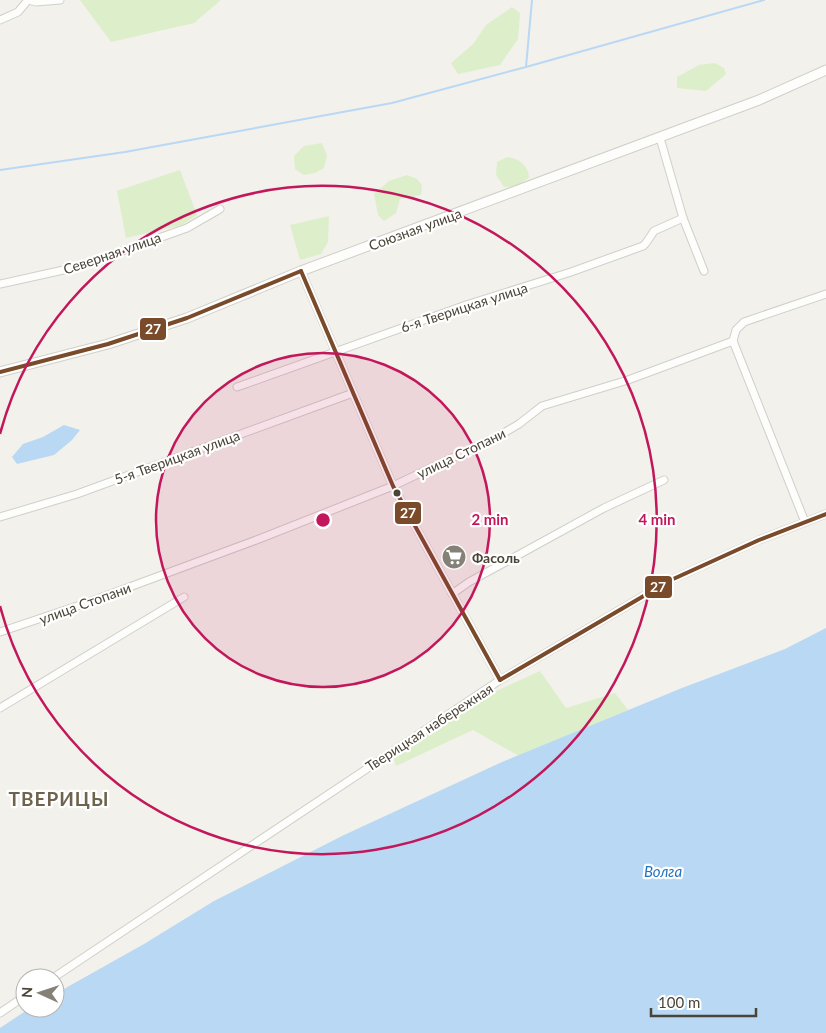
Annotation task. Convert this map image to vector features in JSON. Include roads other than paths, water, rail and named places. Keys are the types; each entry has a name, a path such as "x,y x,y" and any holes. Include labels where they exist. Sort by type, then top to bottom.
{"street":[{"path":"0,20 18,12 28,0 36,2 60,0"},
{"name":"Союзная улица","path":"0,372 108,344 187,318 301,271 759,100 826,70"},
{"path":"660,138 683,218 704,271"},
{"name":"Северная улица","path":"0,284 77,267 187,228 220,210"},
{"name":"6-я Тверицкая улица","path":"237,387 466,305 572,272 643,246 654,231 683,218"},
{"path":"301,271 393,486 500,680"},
{"path":"805,522 733,341 736,330 744,322 826,294"},
{"name":"улица Стопани","path":"0,632 188,566 393,486 502,434 519,424 542,406 628,380 733,341"},
{"name":"5-я Тверицкая улица","path":"0,517 77,494 354,393"},
{"path":"452,594 469,582 604,508 664,480"},
{"name":"Тверицкая набережная","path":"65,970 500,680 671,580 759,540 826,514"},
{"path":"0,708 184,597"},
{"path":"0,1013 15,1003"}],"water":[{"path":"64,425 80,430 72,440 54,455 17,464 12,457 23,444 43,437"},
{"name":"Волга","path":"826,628 826,1033 0,1033 0,1028 15,1018 65,1018 65,988 144,944 214,901 344,835 502,762 682,688 785,649"}],"waterway":[{"path":"526,67 532,0"},
{"path":"0,170 125,152 392,103 764,0"}],"place":[{"name":"Фасоль","path":"454,557"}],"district":[{"name":"ТВЕРИЦЫ","path":"59,798"}]}
